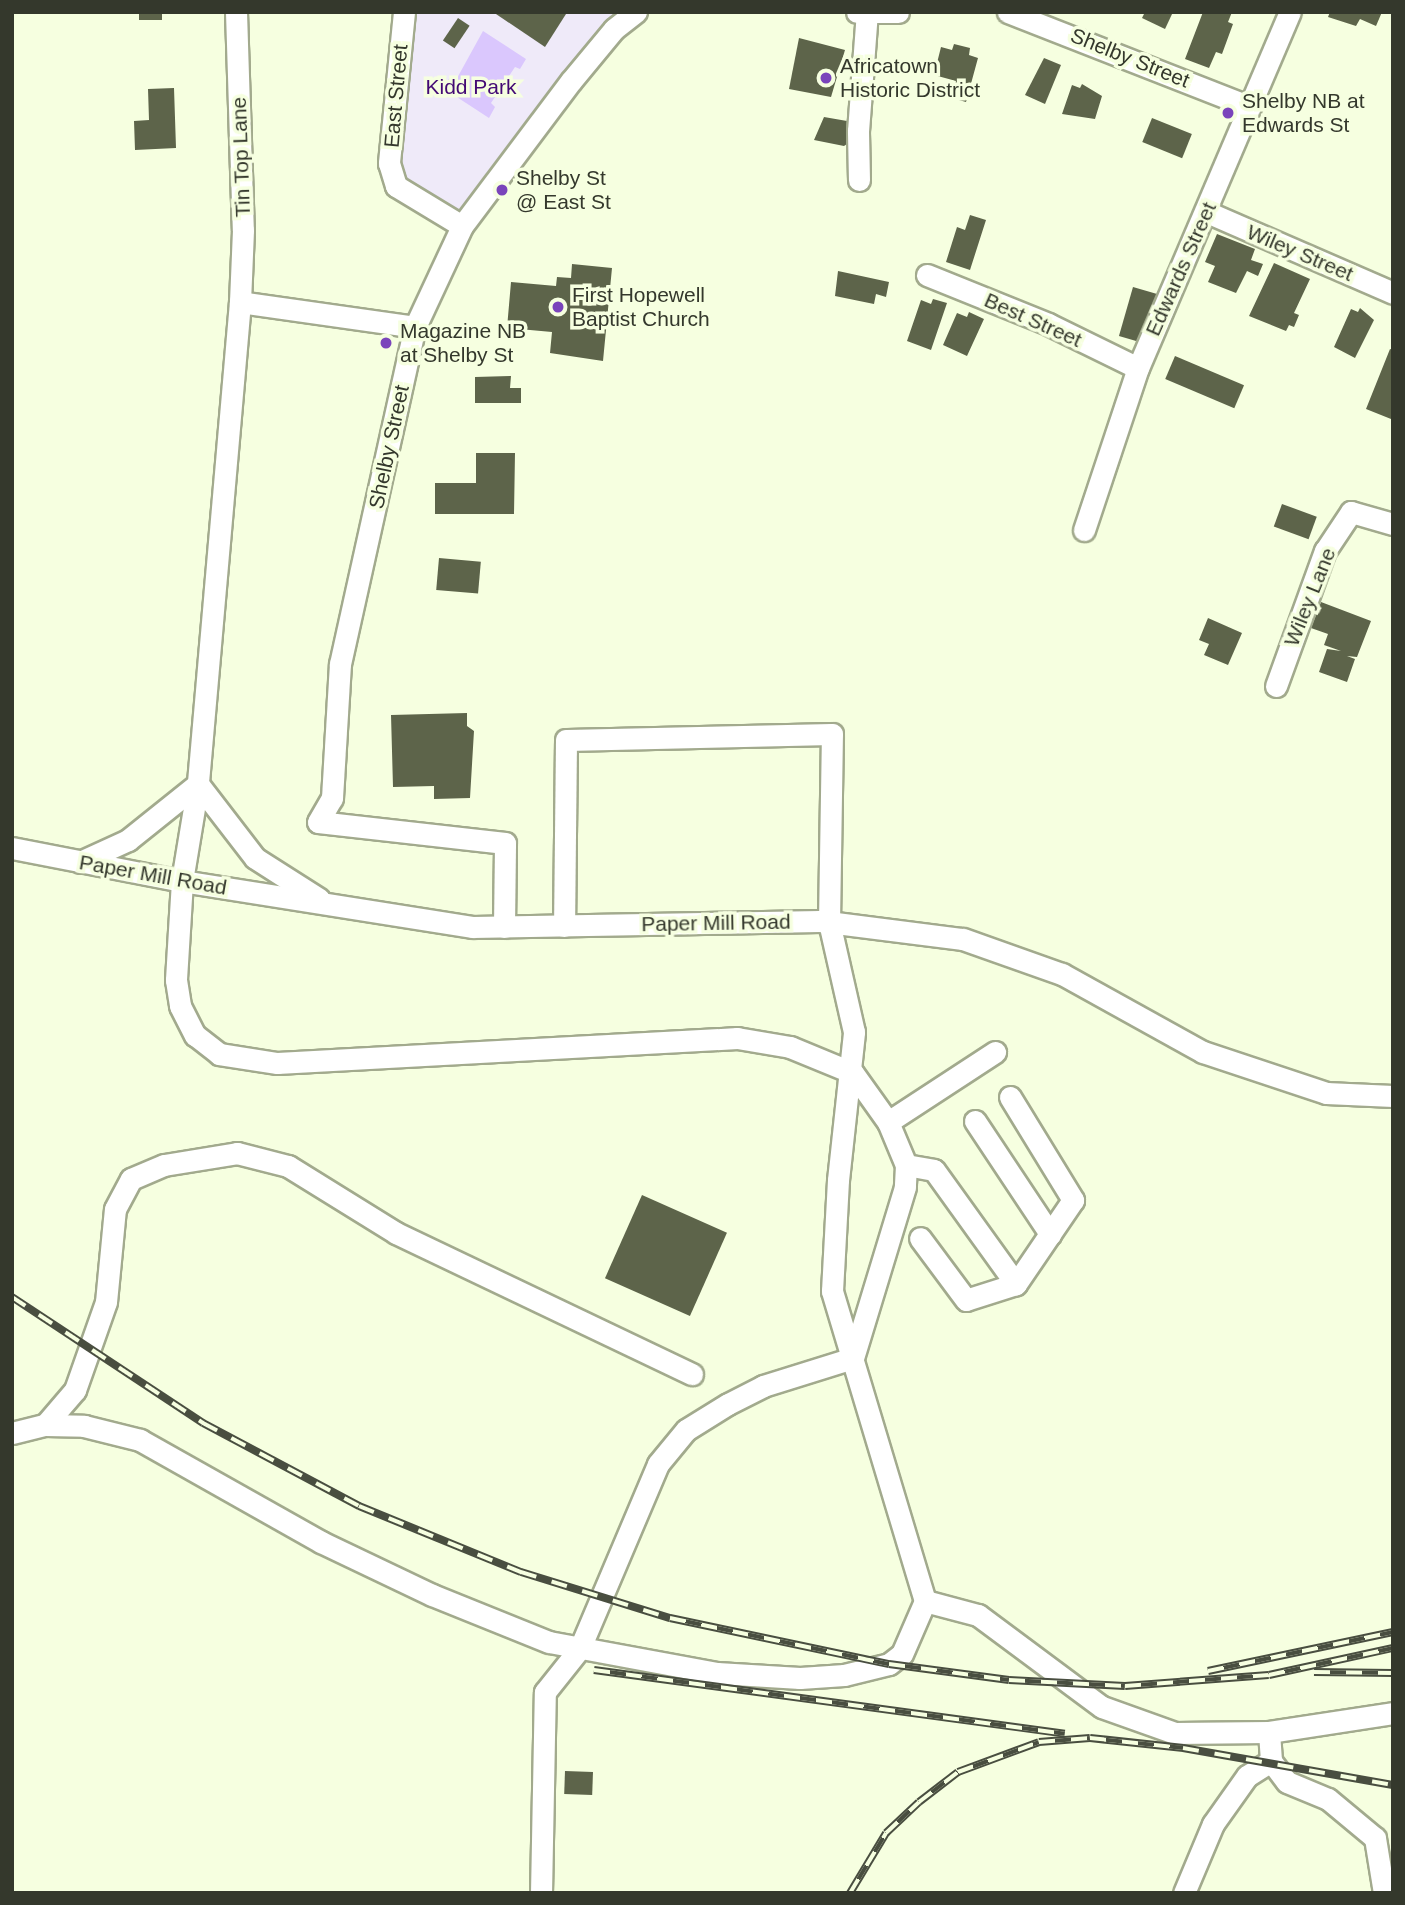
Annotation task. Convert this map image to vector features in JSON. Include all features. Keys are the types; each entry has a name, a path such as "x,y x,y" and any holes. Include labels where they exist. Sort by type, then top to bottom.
{"street":[{"name":"Tin Top Lane","path":"236,12 243,218 240,302 198,784 182,881 176,980 180,1006 195,1035 219,1054 277,1063 737,1038 790,1047 853,1073"},
{"name":"East Street","path":"404,12 390,163 396,186 462,226"},
{"name":"Shelby Street","path":"504,927 505,843 318,822 331,798 341,664 415,327 462,226 571,81 614,29 636,12"},
{"path":"857,12 898,12"},
{"name":"Shelby Street","path":"1008,12 1250,107"},
{"name":"Edwards Street","path":"1084,530 1138,368 1207,212 1290,12"},
{"path":"859,180 858,131 867,13"},
{"name":"Wiley Street","path":"1207,212 1393,293"},
{"name":"Best Street","path":"927,275 1048,324 1138,368"},
{"path":"240,302 415,327"},
{"name":"Wiley Lane","path":"1276,686 1325,551 1352,512 1393,524"},
{"path":"12,1433 45,1425 84,1426 140,1440 321,1542 432,1595 549,1642 717,1673 800,1678 844,1675 889,1664 902,1654 925,1601 832,1291 838,1180 853,1073 854,1032 829,922 832,734 566,740 564,926"},
{"path":"80,862 128,840 198,784 255,858 328,904"},
{"name":"Paper Mill Road","path":"12,848 182,881 472,928 829,922 964,939 1062,974 1203,1052 1326,1093 1393,1096"},
{"path":"888,1122 995,1052"},
{"path":"853,1073 888,1122 906,1165 905,1187 853,1358"},
{"path":"920,1238 966,1300 1016,1284 1073,1200 1010,1097"},
{"path":"975,1121 1050,1234"},
{"path":"45,1425 75,1390 91,1349 106,1302 115,1209 131,1179 164,1165 237,1153 288,1166 396,1233 692,1374"},
{"path":"906,1165 934,1170 1016,1284"},
{"path":"541,1893 544,1692 580,1648 658,1464 686,1430 763,1385 853,1358"},
{"path":"925,1601 978,1615 1102,1707 1175,1733 1269,1732 1393,1713"},
{"path":"1269,1732 1271,1761 1287,1782 1328,1799 1374,1838 1384,1893"},
{"path":"1184,1893 1213,1824 1247,1776 1271,1761"}],"green space":[{"name":"Kidd Park","path":"404,12 636,12 462,226 396,186"}],"shaded area":[{"path":"483,31 526,59 520,69 515,67 491,103 495,107 489,118 443,88 450,77 456,80"}],"building":[{"path":"139,12 162,12 162,20 139,20"},
{"path":"493,12 564,12 566,14 545,47"},
{"path":"1145,12 1173,12 1165,29 1142,18"},
{"path":"1203,12 1232,12 1228,22 1233,24 1222,54 1216,52 1209,68 1185,59"},
{"path":"1330,12 1382,12 1376,26 1360,19 1356,26 1328,17"},
{"path":"458,18 470,26 455,48 443,40"},
{"path":"799,38 845,50 831,97 789,89"},
{"path":"954,44 970,48 969,55 978,58 966,102 952,98 956,81 934,75 941,47 952,50"},
{"path":"1044,58 1061,65 1045,104 1025,95"},
{"path":"1082,84 1102,96 1095,119 1062,114 1072,85 1080,88"},
{"path":"174,88 176,148 135,150 134,121 149,120 148,89"},
{"path":"824,117 847,121 847,126 853,127 850,142 844,146 814,140"},
{"path":"1152,118 1192,134 1182,158 1142,142"},
{"path":"970,215 986,220 970,270 946,262 957,227 965,230"},
{"path":"1217,234 1255,249 1251,260 1263,264 1258,276 1247,271 1236,293 1208,282 1215,266 1205,262"},
{"path":"1274,263 1310,279 1294,313 1299,315 1294,327 1289,325 1286,331 1249,316"},
{"name":"First Hopewell Baptist Church","path":"572,264 612,268 603,361 550,353 552,332 507,328 511,282 556,286 557,277 571,278"},
{"path":"838,271 889,282 886,297 876,294 874,304 835,296"},
{"path":"1133,287 1157,294 1143,343 1119,336"},
{"path":"933,299 947,303 931,350 907,341 921,300 931,304"},
{"path":"1360,308 1374,320 1355,358 1334,347 1351,309 1358,312"},
{"path":"969,312 984,319 967,356 943,345 957,313 967,317"},
{"path":"1390,349 1393,350 1391,419 1366,409"},
{"path":"1175,356 1244,385 1234,408 1165,379"},
{"path":"511,376 510,388 521,388 521,403 475,403 475,377"},
{"path":"476,453 515,453 514,514 435,514 435,483 476,483"},
{"path":"1282,504 1317,517 1309,539 1274,527"},
{"path":"439,558 481,562 478,594 436,590"},
{"path":"1321,602 1371,621 1357,657 1347,656 1355,659 1347,682 1319,672 1327,649 1341,651 1324,645 1328,634 1311,628"},
{"path":"1208,618 1242,633 1228,665 1204,655 1209,644 1199,640"},
{"path":"467,713 467,726 474,731 470,798 434,799 434,786 393,787 391,715"},
{"path":"642,1195 727,1233 690,1316 605,1278"},
{"path":"565,1771 593,1772 592,1795 564,1794"}],"railway":[{"path":"12,1297 203,1423 359,1506 521,1572 670,1618 889,1664 1009,1680 1125,1686 1269,1675 1393,1648"},
{"path":"1208,1671 1393,1632"},
{"path":"594,1670 1065,1734"},
{"path":"1314,1672 1393,1673"},
{"path":"850,1893 886,1833 919,1802 958,1772 1039,1742 1090,1738 1183,1748 1393,1785"}],"place":[{"name":"Africatown Historic District","path":"826,78"},
{"name":"Shelby NB at Edwards St","path":"1228,113"},
{"name":"Shelby St @ East St","path":"502,190"},
{"name":"First Hopewell Baptist Church","path":"558,307"},
{"name":"Magazine NB at Shelby St","path":"386,343"}]}
